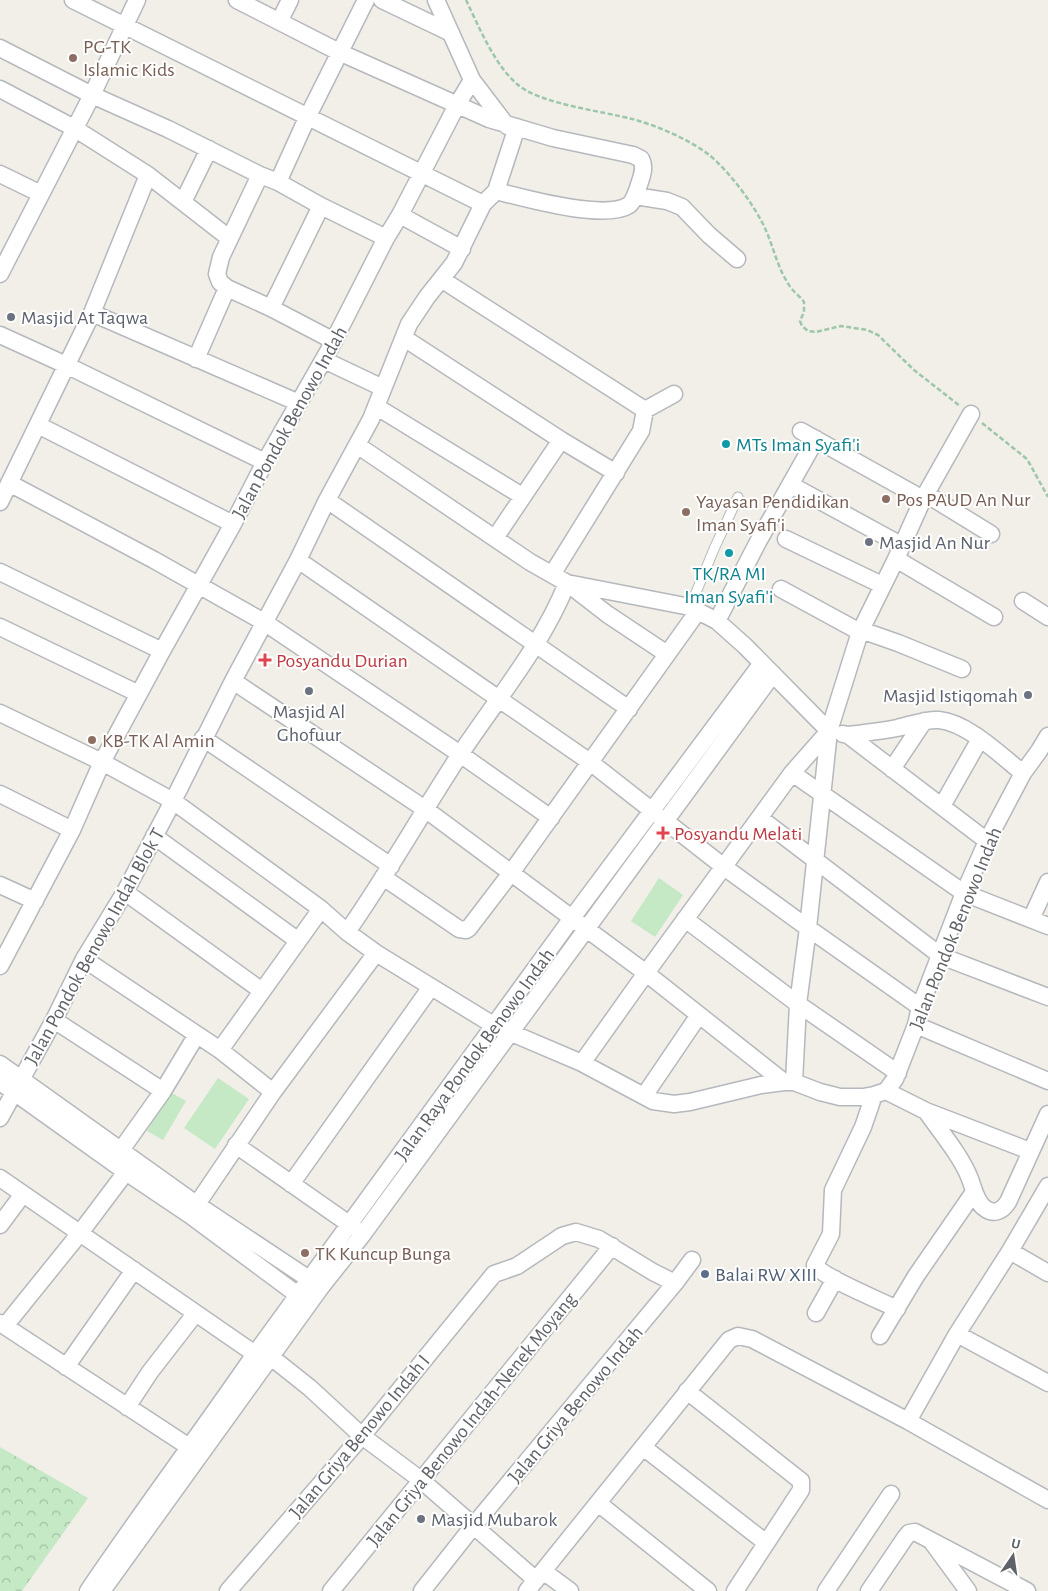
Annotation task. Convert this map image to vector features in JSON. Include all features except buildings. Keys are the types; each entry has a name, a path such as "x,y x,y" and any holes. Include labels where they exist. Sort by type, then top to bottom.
{"street":[{"path":"72,0 483,204"},
{"path":"2,265 92,95 137,0"},
{"path":"238,0 339,52 457,105 512,126 553,138 639,157 644,169 635,196 627,206 600,211 556,205 496,191 512,126"},
{"path":"280,20 290,0"},
{"path":"278,182 307,118 366,0"},
{"path":"382,0 451,33"},
{"path":"436,0 472,80 512,126"},
{"path":"0,48 92,95 278,182 321,206 386,238"},
{"name":"Jalan Pondok Benowo Indah","path":"102,762 265,462 324,360 386,238 472,80"},
{"path":"0,89 74,128 148,175 229,238"},
{"path":"183,202 209,149"},
{"path":"0,174 41,194"},
{"path":"0,502 92,313 148,175"},
{"path":"260,175 221,257 217,274 220,282 227,288 271,308 334,341"},
{"name":"Jalan Pondok Benowo Indah Blok T","path":"0,1118 54,1020 84,959 124,892 154,836 203,738 298,560 376,407 416,313 454,263 483,204 496,191"},
{"path":"635,196 667,201 682,207 709,235 737,259"},
{"path":"271,308 321,206"},
{"path":"400,215 462,249"},
{"path":"441,279 644,410"},
{"path":"196,358 227,288"},
{"path":"92,313 299,403"},
{"path":"0,336 66,365 265,462"},
{"path":"404,338 560,440 616,473"},
{"path":"324,360 383,388"},
{"path":"644,410 674,394"},
{"path":"376,407 522,496"},
{"path":"553,574 641,431 644,410"},
{"path":"789,1082 829,732 860,631 925,496 970,418"},
{"path":"38,425 233,524"},
{"path":"801,431 925,496 991,534"},
{"path":"717,621 759,540 816,439"},
{"path":"495,538 560,440"},
{"path":"357,445 530,562 567,583 607,614 666,654"},
{"path":"9,483 154,560 264,622 460,754 551,818"},
{"path":"791,485 899,552 994,617"},
{"path":"327,500 630,709"},
{"path":"786,539 882,585"},
{"path":"298,560 590,762 724,867 920,1007"},
{"path":"0,572 162,650"},
{"path":"567,583 694,609 717,621 746,646 829,732 848,735 896,728 924,721 946,721 958,725 980,739 1022,773"},
{"path":"347,932 387,872 460,754 500,699 535,644 560,601 567,583"},
{"path":"780,589 860,631 898,643 962,669"},
{"path":"1023,601 1048,617"},
{"path":"203,738 464,930 469,928 511,873 630,709 694,609"},
{"path":"0,627 139,694"},
{"name":"Jalan Raya Pondok Benowo Indah","path":"96,1589 304,1300 511,1032 585,929 658,816 767,668"},
{"path":"233,681 425,809 789,1082 840,1097 858,1098 880,1093 1030,1151"},
{"path":"0,713 102,762 172,801 321,909 347,932 376,953 494,1026 582,1064 644,1096 660,1102 690,1102 761,1085 789,1082"},
{"path":"892,769 924,721"},
{"path":"582,1064 792,773 829,732"},
{"path":"848,735 987,841"},
{"name":"Jalan Pondok Benowo Indah","path":"835,1279 817,1269 815,1263 831,1234 833,1190 880,1093 895,1079 898,1073 916,1025 920,1007 964,893 987,841 1022,773 1048,736"},
{"path":"942,806 980,739"},
{"path":"1,963 72,830 102,762"},
{"path":"792,773 964,893 1048,926"},
{"path":"0,794 72,830"},
{"name":"Jalan Raya Pondok Benowo Indah","path":"357,1229 494,1026 572,918 658,816"},
{"path":"760,818 941,956 1048,997"},
{"path":"154,836 297,940"},
{"path":"1031,920 1048,882"},
{"path":"0,885 35,901"},
{"path":"124,892 262,991"},
{"path":"220,1050 321,909"},
{"path":"685,919 798,1004 898,1073"},
{"path":"193,1210 273,1092 376,953"},
{"path":"84,959 196,1036 220,1050 273,1092"},
{"path":"291,1184 431,987"},
{"path":"644,1096 699,1015"},
{"path":"54,1020 163,1091"},
{"path":"916,1025 1048,1081"},
{"path":"121,1150 163,1091 196,1036"},
{"path":"0,1064 19,1085 193,1210 316,1284"},
{"path":"0,1082 19,1085 121,1150 130,1166"},
{"path":"926,1111 965,1169 982,1206 986,1210 996,1212 1002,1209 1008,1202 1048,1114"},
{"path":"236,1145 357,1229"},
{"path":"130,1166 80,1233 3,1325 194,1452"},
{"path":"0,1178 195,1314 310,1388 362,1436 421,1480 474,1525 535,1581 570,1591"},
{"path":"908,1421 957,1334 1010,1251 1048,1186"},
{"path":"880,1336 916,1276 974,1192"},
{"path":"0,1225 23,1194"},
{"path":"193,1210 304,1300"},
{"name":"Jalan Griya Benowo Indah I","path":"228,1591 362,1436 489,1278 494,1274 517,1266 562,1236 572,1232 599,1239 612,1246"},
{"path":"612,1246 653,1272 675,1283"},
{"name":"Jalan Griya Benowo Indah-Nenek Moyang","path":"331,1591 612,1246"},
{"path":"1010,1251 1048,1273"},
{"name":"Jalan Griya Benowo Indah","path":"422,1591 692,1260"},
{"path":"66,1367 134,1270"},
{"path":"816,1313 835,1279 897,1309"},
{"path":"127,1407 150,1372 195,1314"},
{"path":"957,1334 1048,1383"},
{"path":"535,1581 729,1340 738,1336 745,1337 908,1421 1048,1500"},
{"path":"687,1391 801,1480 801,1490 765,1542 735,1591"},
{"path":"644,1447 765,1542"},
{"path":"826,1591 892,1494"},
{"path":"598,1504 708,1591"},
{"path":"869,1591 909,1533 915,1532 1027,1591"},
{"path":"930,1539 968,1591"}],"lane":[{"path":"694,609 738,497"}],"path":[{"path":"466,0 498,60 516,84 528,92 580,108 634,120 684,139 709,155 734,181 758,215 790,287 804,302 804,312 800,321 802,326 808,331 816,332 841,326 866,330 878,335 914,370 970,418 1027,459 1048,497"}],"green space":[{"path":"659,878 683,895 655,937 631,921"},
{"path":"218,1078 249,1099 215,1149 184,1128"},
{"path":"170,1092 186,1101 163,1140 147,1131"},
{"path":"0,1447 88,1498 22,1591 0,1591"}],"place":[{"name":"PG-TK Islamic Kids","path":"73,58"},
{"name":"Masjid At Taqwa","path":"11,317"},
{"name":"MTs Iman Syafi'i","path":"726,444"},
{"name":"Pos PAUD An Nur","path":"886,499"},
{"name":"Yayasan Pendidikan Iman Syafi'i","path":"686,512"},
{"name":"Masjid An Nur","path":"869,542"},
{"name":"TK/RA MI Iman Syafi'i","path":"729,553"},
{"name":"Posyandu Durian","path":"265,660"},
{"name":"Masjid Al Ghofuur","path":"309,691"},
{"name":"Masjid Istiqomah","path":"1028,695"},
{"name":"KB-TK Al Amin","path":"92,740"},
{"name":"Posyandu Melati","path":"663,833"},
{"name":"TK Kuncup Bunga","path":"305,1253"},
{"name":"Balai RW XIII","path":"705,1274"},
{"name":"Masjid Mubarok","path":"421,1519"}]}
